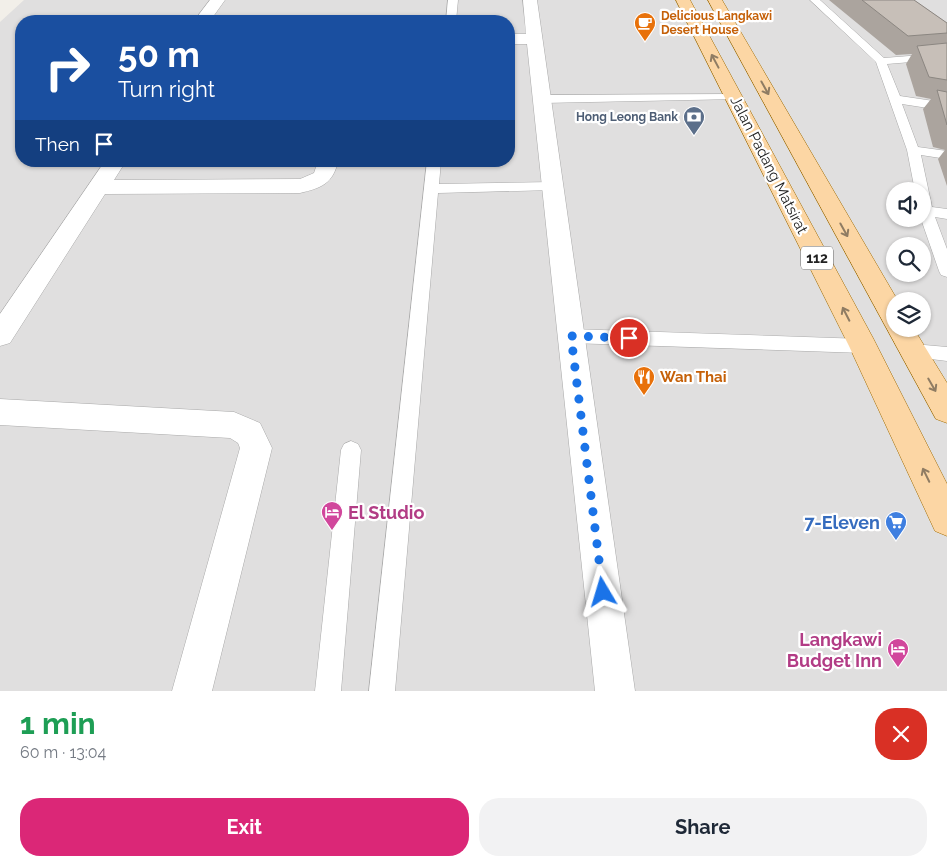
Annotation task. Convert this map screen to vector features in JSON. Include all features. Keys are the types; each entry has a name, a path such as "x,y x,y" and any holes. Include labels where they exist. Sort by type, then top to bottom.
{"main road":[{"name":"Jalan Padang Matsirat","path":"683,0 863,346 947,519"},
{"name":"Jalan Padang Matsirat","path":"715,0 886,304"},
{"path":"906,340 947,410"}],"street":[{"path":"207,15 218,0"},
{"path":"530,0 522,39 542,98 615,691"},
{"path":"0,336 112,167"},
{"path":"100,187 300,186 315,183 326,174 327,167"},
{"path":"0,412 234,425 248,433 256,448 192,691"}],"lane":[{"path":"452,15 453,0"},
{"path":"815,0 881,61 913,150 920,182"},
{"path":"881,61 947,56"},
{"path":"542,98 734,97"},
{"path":"894,99 947,106"},
{"path":"913,150 947,155"},
{"path":"382,691 433,167"},
{"path":"431,189 553,186"},
{"path":"931,212 947,214"},
{"path":"931,225 947,271"},
{"path":"571,336 863,346"},
{"path":"906,340 947,354"},
{"path":"328,691 350,450"}],"shaded area":[{"path":"24,0 947,0 947,691 0,691 0,22"}],"building":[{"path":"862,0 914,0 947,23 947,33 908,36"},
{"path":"947,43 947,80 929,77 917,46"},
{"path":"937,90 947,92 947,125"}],"place":[{"name":"Delicious Langkawi Desert House","path":"645,42"},
{"name":"Hong Leong Bank","path":"694,136"},
{"name":"Wan Thai","path":"644,396"},
{"name":"El Studio","path":"332,531"},
{"name":"7-Eleven","path":"896,541"},
{"name":"Langkawi Budget Inn","path":"898,668"}],"route":[{"path":"603,592 571,336 629,338"}]}
